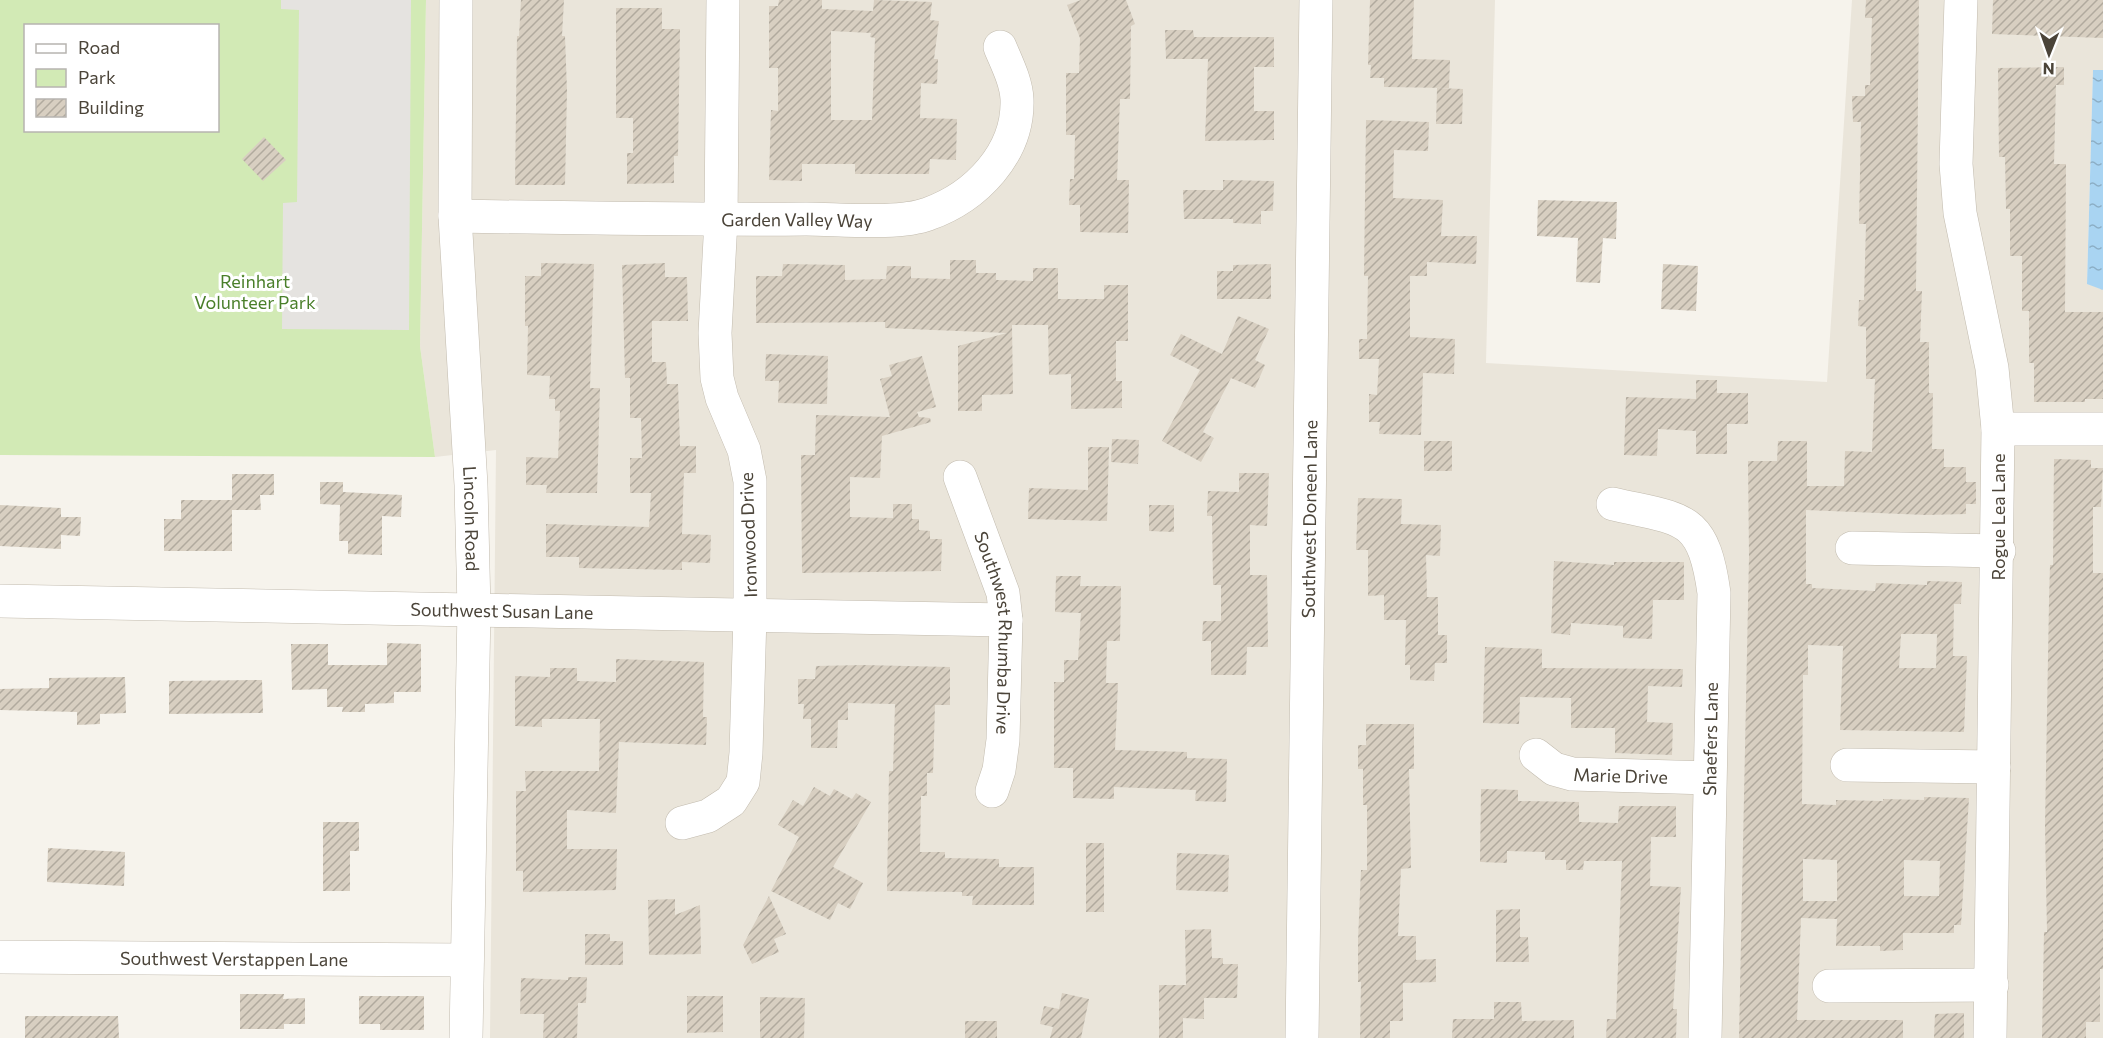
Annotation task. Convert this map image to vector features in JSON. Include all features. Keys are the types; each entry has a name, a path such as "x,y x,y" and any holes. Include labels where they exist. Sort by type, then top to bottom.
{"street":[{"name":"Lincoln Road","path":"456,0 455,216 471,485 474,609 466,1038"},
{"name":"Ironwood Drive","path":"682,823 708,816 731,801 742,782 750,615 750,481 744,450 722,398 717,378 715,333 721,220 723,0"},
{"name":"Southwest Doneen Lane","path":"1302,1038 1316,0"},
{"name":"Rogue Lea Lane","path":"1961,0 1956,164 1960,213 1992,368 1998,429 1999,551 1990,1038"},
{"name":"Garden Valley Way","path":"455,216 721,220 886,219 926,215 957,202 985,179 1002,156 1012,129 1017,99 1012,74 1000,47"},
{"path":"1998,429 2103,429"},
{"name":"Southwest Rhumba Drive","path":"960,477 1003,593 1006,620 1003,740 999,770 992,791"},
{"name":"Shaefers Lane","path":"1613,504 1686,523 1701,538 1710,562 1714,593 1705,1038"},
{"path":"1852,548 1999,551"},
{"name":"Southwest Susan Lane","path":"0,602 1006,620"},
{"name":"Marie Drive","path":"1536,755 1554,769 1572,774 1709,778"},
{"path":"1847,765 1994,767"},
{"name":"Southwest Verstappen Lane","path":"0,957 467,960"},
{"path":"1829,986 1992,985"}],"shaded area":[{"path":"281,0 411,0 409,330 282,329 283,203 297,202 299,10 281,9"},
{"path":"426,0 1495,0 1486,363 1827,382 1852,0 2103,0 2103,70 2093,71 2087,283 2103,290 2103,1038 490,1038 496,450 435,457 420,346"}],"green space":[{"name":"Reinhart Volunteer Park","path":"0,0 426,0 420,346 435,457 0,455"}],"water":[{"path":"2093,70 2103,70 2103,290 2087,284"}],"building":[{"path":"521,0 564,0 562,36 565,36 567,91 565,185 515,185 517,36 519,36"},
{"path":"779,0 822,0 822,9 873,11 874,0 932,2 930,20 939,21 934,59 938,59 937,84 921,83 920,118 957,119 956,160 930,159 929,174 855,174 855,164 802,164 802,181 769,180 771,110 778,111 778,68 769,68 769,6 778,6","holes":["831,31 871,33 870,37 875,38 872,120 831,120"]},
{"path":"1081,0 1126,0 1135,24 1131,26 1130,99 1120,99 1117,180 1129,180 1128,233 1080,232 1080,205 1069,205 1070,179 1074,179 1075,135 1066,135 1066,73 1079,73 1080,38 1067,5"},
{"path":"1370,0 1414,0 1412,59 1450,60 1449,88 1384,87 1384,78 1370,78 1371,65 1368,65"},
{"path":"1866,0 1919,0 1916,291 1922,291 1920,342 1929,342 1929,393 1933,393 1932,449 1944,449 1944,467 1966,467 1966,482 1976,482 1976,504 1966,504 1966,514 1926,515 1806,510 1806,584 1812,584 1812,588 1875,591 1876,583 1927,585 1927,581 1962,582 1961,604 1954,604 1953,656 1967,656 1964,732 1840,730 1843,646 1808,645 1808,675 1803,675 1802,804 1836,805 1836,800 1969,798 1961,925 1954,925 1954,933 1903,933 1903,950 1880,951 1880,946 1836,946 1837,919 1801,918 1797,1020 1903,1020 1903,1038 1739,1038 1749,556 1748,461 1777,461 1778,441 1807,441 1807,486 1844,486 1845,451 1872,452 1875,379 1866,379 1866,327 1858,326 1859,300 1864,300 1866,224 1859,224 1861,122 1853,122 1852,96 1865,96 1865,85 1870,85 1872,18 1865,18","holes":["1901,634 1937,634 1936,668 1899,668","1803,859 1837,860 1837,901 1803,901","1904,860 1940,861 1939,896 1904,896"]},
{"path":"1993,0 2103,0 2103,38 1992,34"},
{"path":"616,8 662,8 662,29 680,29 678,156 674,156 674,183 627,184 627,153 633,153 633,118 616,118"},
{"path":"1165,30 1193,30 1194,37 1274,37 1274,67 1254,67 1254,111 1274,111 1274,140 1205,141 1208,59 1166,59"},
{"path":"2064,67 2064,85 2056,85 2054,164 2066,164 2065,312 2103,312 2103,399 2085,399 2085,402 2034,402 2034,363 2029,363 2029,311 2022,311 2022,256 2010,256 2010,209 2006,209 2005,157 1999,157 1998,68"},
{"path":"1437,88 1463,89 1462,124 1436,124"},
{"path":"1366,120 1429,122 1428,151 1394,150 1393,198 1443,200 1441,236 1477,236 1476,264 1427,262 1427,276 1410,276 1410,337 1455,339 1454,374 1423,373 1421,435 1379,434 1380,422 1369,422 1369,394 1377,395 1379,359 1359,359 1359,339 1367,339 1368,276 1364,276"},
{"path":"264,137 286,160 263,181 242,159"},
{"path":"1223,180 1274,181 1273,211 1261,211 1261,224 1233,223 1233,219 1184,219 1183,190 1223,190"},
{"path":"1538,200 1617,202 1616,239 1603,238 1600,283 1576,282 1578,238 1537,236"},
{"path":"950,260 976,260 976,273 996,273 996,280 1033,281 1033,268 1058,268 1058,299 1104,299 1104,285 1128,285 1128,341 1116,341 1116,381 1122,381 1122,408 1071,409 1071,374 1049,375 1048,325 1012,325 1013,394 982,395 982,411 958,411 958,346 1007,333 885,328 885,322 756,323 756,276 782,276 783,264 845,265 845,280 886,279 887,266 911,266 911,278 950,279"},
{"path":"541,263 594,264 590,388 600,388 597,493 546,493 547,485 526,485 526,457 558,458 560,411 555,411 555,399 549,399 550,376 527,375 528,326 525,326 525,276 541,276"},
{"path":"665,263 665,277 687,277 688,321 652,321 652,362 666,362 667,384 678,384 680,446 696,446 696,473 684,473 682,534 711,535 710,563 682,562 682,570 579,568 579,557 546,557 546,524 649,527 651,493 630,493 630,458 642,458 641,418 630,418 630,378 625,378 622,265"},
{"path":"1271,264 1271,299 1217,299 1217,271 1233,271 1233,265"},
{"path":"1663,264 1698,266 1696,311 1661,309"},
{"path":"1238,316 1269,329 1255,360 1265,365 1255,388 1231,378 1203,432 1214,438 1201,462 1162,441 1200,370 1170,355 1181,334 1222,354"},
{"path":"766,354 828,356 827,404 778,403 779,381 765,381"},
{"path":"922,356 936,407 917,412 919,417 930,418 931,422 882,436 880,478 850,477 850,517 893,518 893,504 912,504 912,519 919,519 919,530 930,531 930,539 942,539 941,571 802,573 801,455 815,455 816,415 890,417 880,379 892,376 889,365"},
{"path":"1696,380 1717,380 1717,393 1748,393 1748,424 1727,424 1727,454 1696,454 1696,431 1658,429 1657,456 1624,455 1626,397 1696,399"},
{"path":"1112,439 1139,440 1138,464 1111,462"},
{"path":"1424,441 1452,441 1452,471 1424,471"},
{"path":"1088,447 1109,447 1107,521 1028,519 1029,488 1088,490"},
{"path":"2054,459 2091,460 2091,468 2103,468 2101,507 2093,507 2093,573 2103,573 2103,969 2100,969 2100,1022 2086,1022 2086,1038 2042,1038 2044,932 2047,932 2045,826"},
{"path":"1239,473 1269,473 1267,526 1250,525 1250,575 1267,575 1268,647 1247,647 1246,675 1211,675 1211,641 1202,641 1203,621 1221,621 1221,585 1213,585 1212,516 1207,516 1208,491 1239,492"},
{"path":"232,474 274,474 274,495 260,495 261,510 232,510"},
{"path":"320,482 343,482 343,492 402,495 401,517 382,516 382,555 348,554 348,541 339,541 340,505 320,504"},
{"path":"1358,498 1402,499 1401,524 1441,525 1440,556 1426,555 1427,597 1438,597 1438,635 1447,635 1447,663 1435,663 1434,681 1410,680 1410,665 1405,665 1406,620 1384,620 1384,595 1368,596 1368,550 1356,550"},
{"path":"181,500 232,500 232,551 164,551 164,519 181,519"},
{"path":"0,505 61,508 61,517 81,517 80,536 61,535 61,549 0,546"},
{"path":"1149,505 1174,505 1174,532 1149,531"},
{"path":"1554,561 1614,565 1614,562 1684,562 1684,600 1653,600 1652,639 1623,638 1623,626 1571,623 1570,635 1551,633"},
{"path":"1056,576 1081,576 1080,586 1121,586 1120,641 1107,641 1106,683 1118,683 1115,750 1187,752 1187,758 1227,759 1226,802 1195,801 1196,790 1114,787 1114,799 1073,798 1073,768 1054,768 1054,682 1064,682 1064,660 1078,660 1081,613 1055,612"},
{"path":"387,643 421,644 421,692 394,692 394,703 365,704 365,712 342,712 343,707 327,707 327,689 292,690 291,644 328,644 328,665 387,665"},
{"path":"1485,647 1542,649 1542,668 1683,669 1682,687 1648,686 1647,722 1673,723 1672,755 1615,753 1615,728 1571,728 1571,698 1520,697 1519,724 1483,723"},
{"path":"616,659 704,662 703,717 707,717 706,745 619,742 616,813 567,810 567,849 617,849 616,890 523,892 523,871 516,871 516,791 526,791 525,771 599,771 600,719 542,719 542,727 515,726 515,676 550,677 550,668 577,668 577,681 616,682"},
{"path":"816,666 950,667 950,705 935,705 933,773 927,773 927,796 921,796 920,852 945,852 945,858 999,859 999,867 1034,867 1034,905 972,905 973,896 962,896 962,892 887,891 889,771 893,771 895,704 848,703 848,720 838,720 837,748 811,748 811,719 803,719 804,704 798,704 798,679 815,679"},
{"path":"125,677 126,713 100,714 100,724 77,725 77,712 0,710 0,689 49,688 49,678"},
{"path":"262,680 263,713 169,714 169,681"},
{"path":"1366,724 1414,724 1414,769 1409,769 1411,868 1401,869 1398,936 1416,936 1416,960 1436,959 1436,982 1403,983 1403,1021 1390,1021 1390,1038 1360,1038 1361,982 1358,982 1358,940 1361,870 1367,870 1367,805 1363,805 1363,769 1358,769 1358,745 1366,745"},
{"path":"814,787 830,796 834,789 852,799 856,793 871,802 833,867 863,883 850,909 838,903 830,920 771,891 799,837 778,825 793,800 803,806"},
{"path":"1481,789 1518,790 1518,801 1579,802 1579,822 1618,823 1619,806 1676,806 1676,837 1651,837 1650,886 1681,887 1673,1009 1677,1009 1676,1038 1606,1038 1607,1019 1616,1019 1622,861 1584,861 1583,870 1566,870 1566,860 1545,860 1545,852 1507,851 1507,863 1480,862"},
{"path":"323,822 359,822 359,851 350,851 350,891 323,891"},
{"path":"1086,843 1104,843 1104,912 1086,912"},
{"path":"48,848 125,852 124,886 47,882"},
{"path":"1177,853 1229,855 1228,892 1176,890"},
{"path":"769,896 786,934 774,939 779,952 752,964 743,945"},
{"path":"675,899 675,915 700,905 701,954 649,955 648,900"},
{"path":"1520,909 1520,937 1528,937 1529,962 1496,962 1496,910"},
{"path":"1211,929 1212,958 1223,958 1223,964 1238,964 1237,998 1204,998 1204,1019 1183,1018 1183,1038 1159,1038 1159,985 1186,985 1185,930"},
{"path":"585,934 610,934 610,941 623,941 623,965 585,965"},
{"path":"568,977 587,977 586,1003 578,1003 577,1038 543,1038 544,1014 520,1014 521,978 568,980"},
{"path":"1062,993 1089,999 1081,1038 1050,1038 1053,1027 1040,1024 1044,1006 1059,1009"},
{"path":"240,994 284,994 283,999 305,998 305,1024 284,1024 284,1029 240,1029"},
{"path":"359,996 424,996 424,1030 380,1030 380,1024 359,1024"},
{"path":"687,996 723,996 723,1032 687,1033"},
{"path":"760,997 805,998 804,1038 760,1038"},
{"path":"1494,1002 1521,1002 1522,1021 1574,1020 1574,1038 1452,1038 1453,1019 1494,1019"},
{"path":"1964,1013 1964,1038 1934,1038 1935,1014"},
{"path":"25,1016 118,1016 119,1038 25,1038"},
{"path":"965,1021 997,1021 997,1038 965,1038"}]}
